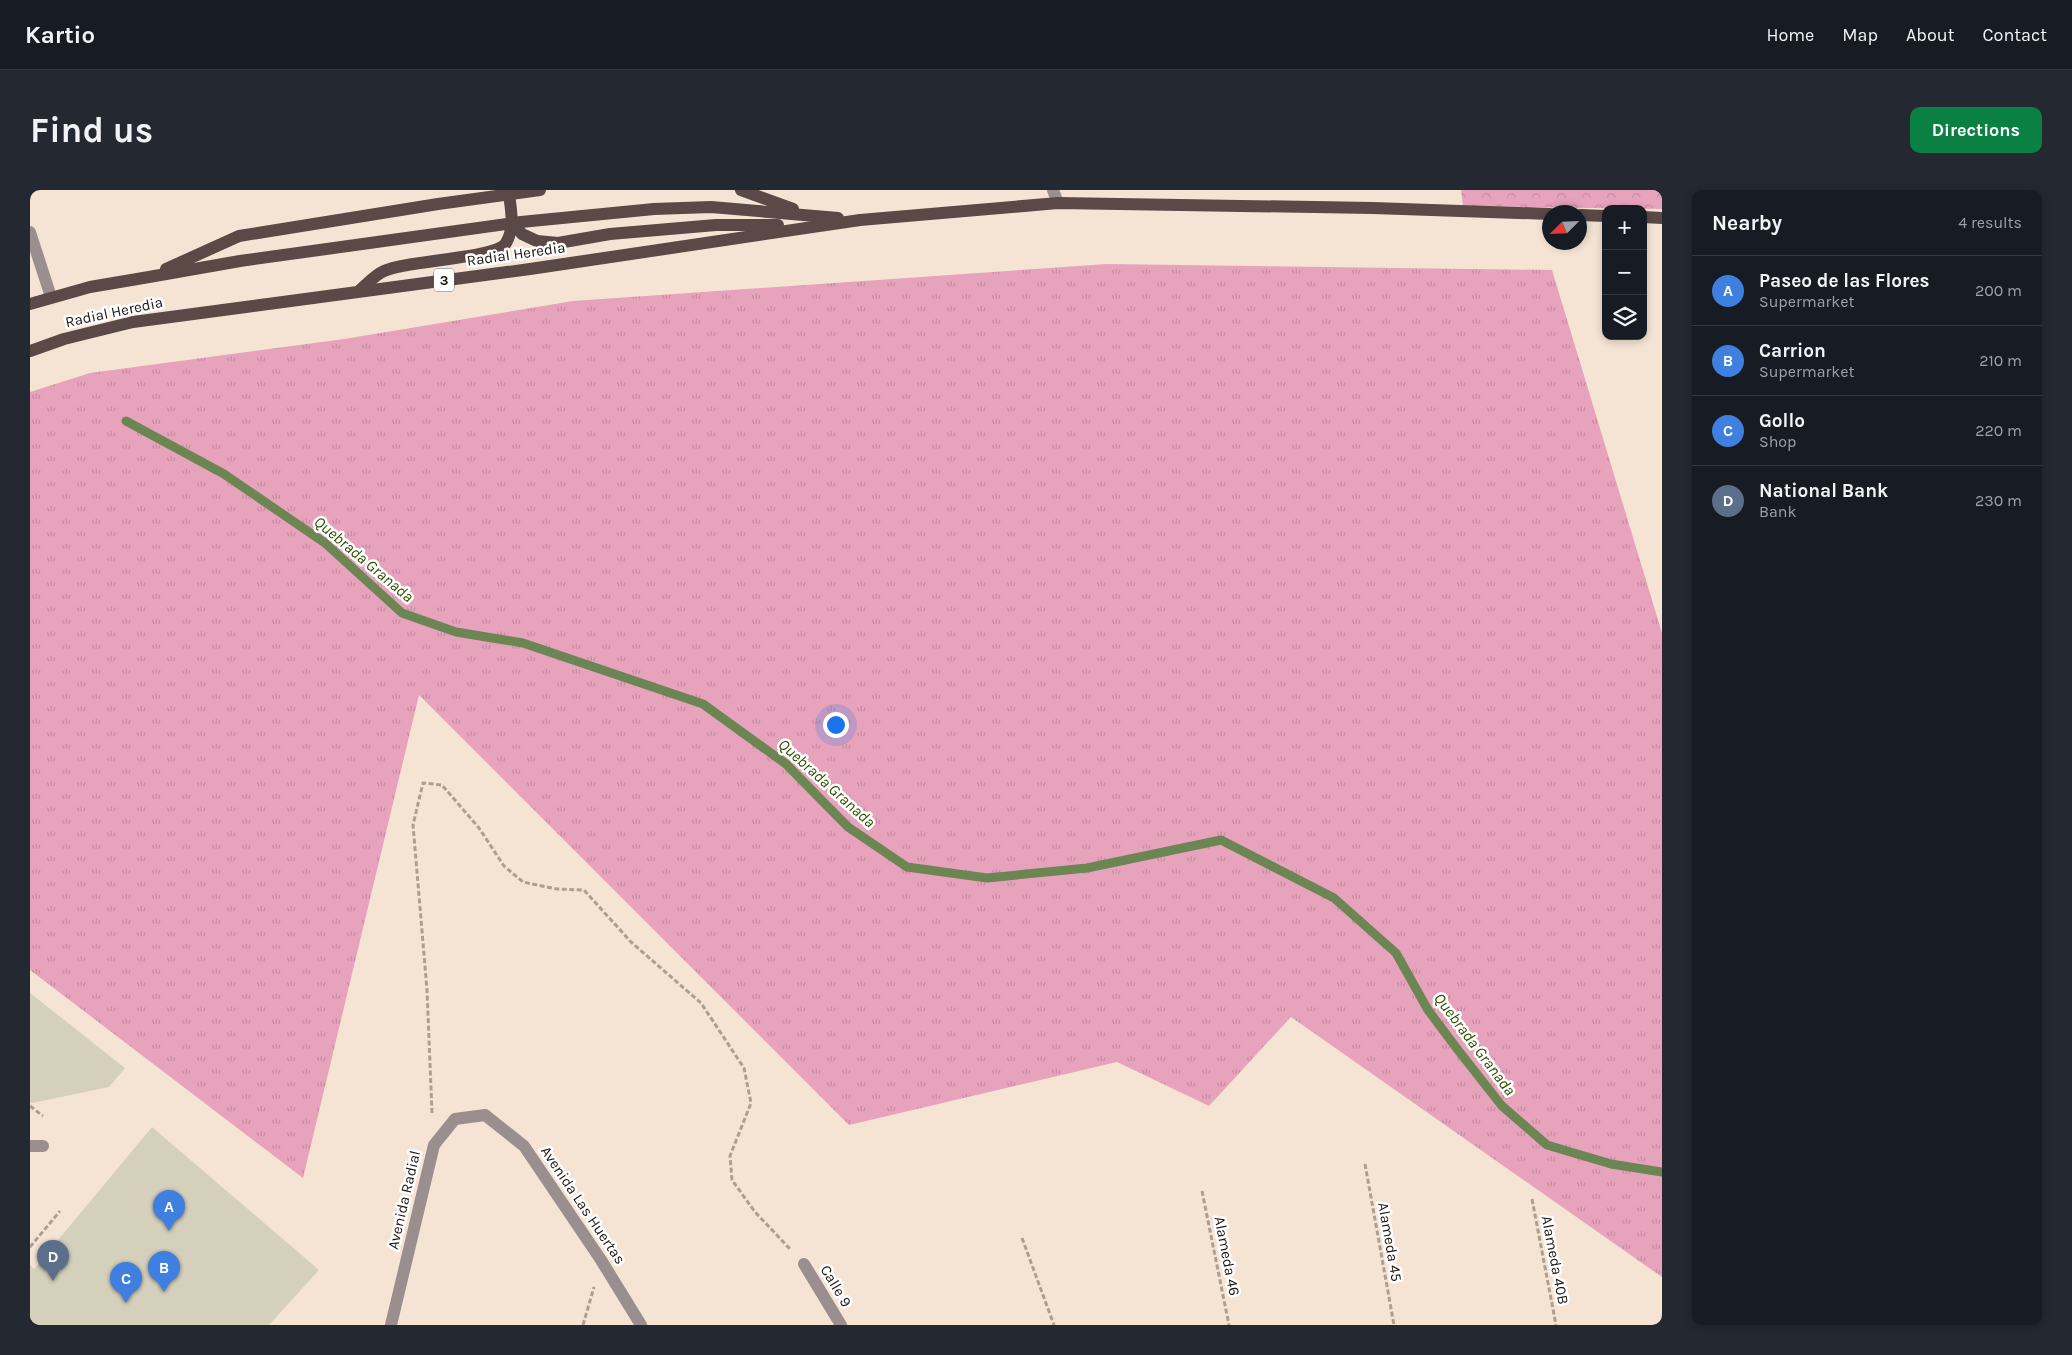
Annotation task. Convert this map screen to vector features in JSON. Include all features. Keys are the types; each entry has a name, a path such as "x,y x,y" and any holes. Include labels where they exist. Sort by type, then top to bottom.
{"main road":[{"path":"438,204 459,190"},
{"path":"149,277 239,236 509,192 540,190"},
{"path":"741,190 809,215"},
{"path":"359,291 384,271 419,263 494,251 506,244 513,223 509,192"},
{"name":"Radial Heredia","path":"30,351 64,339 133,322 530,269 860,220 1058,203 1373,208 1542,214"},
{"name":"Radial Heredia","path":"30,304 90,287 149,277 513,223 654,209 711,207 860,220"},
{"path":"1587,215 1602,216"},
{"path":"1647,217 1662,218"},
{"path":"513,223 522,234 537,241 558,243 610,234 716,225 818,226"}],"street":[{"path":"1053,190 1058,203"},
{"path":"30,232 51,297"},
{"name":"Avenida Radial","path":"391,1325 434,1145 455,1119 485,1115"},
{"name":"Avenida Las Huertas","path":"485,1115 524,1146 602,1260 641,1325"},
{"name":"Calle 9","path":"804,1264 841,1325"}],"path":[{"path":"434,1145 428,990 413,825 423,783 442,785 479,828 504,866 523,882 557,889 584,890 631,942 701,1003 744,1068 751,1103 730,1156 732,1180 755,1212 804,1264"},
{"path":"30,1106 43,1116"},
{"name":"Alameda 45","path":"1365,1164 1394,1325"},
{"name":"Alameda 46","path":"1202,1192 1229,1325"},
{"name":"Alameda 40B","path":"1532,1199 1556,1325"},
{"path":"30,1247 60,1211"},
{"path":"1022,1238 1054,1325"},
{"path":"583,1325 602,1260"}],"green space":[{"path":"1461,190 1662,190 1662,209 1647,209 1647,205 1602,205 1602,208 1587,208 1587,205 1542,205 1542,207 1463,206"},
{"path":"1107,264 1552,270 1662,633 1662,1277 1291,1017 1209,1106 1117,1062 849,1125 419,695 303,1178 30,970 30,392 90,373 344,339 573,301"}],"building":[{"path":"30,993 125,1068 109,1087 30,1102"},
{"path":"152,1127 319,1270 269,1325 30,1325 30,1265 34,1269"}],"waterway":[{"name":"Quebrada Granada","path":"126,421 224,474 325,543 402,613 456,632 523,643 703,704 786,764 848,827 907,867 987,878 1087,868 1221,840 1334,898 1396,953 1428,1010 1502,1106 1547,1145 1611,1164 1662,1172"}],"place":[{"name":"Paseo de las Flores","path":"169,1231"},
{"name":"National Bank","path":"53,1281"},
{"name":"Carrion","path":"164,1292"},
{"name":"Gollo","path":"126,1303"}]}
